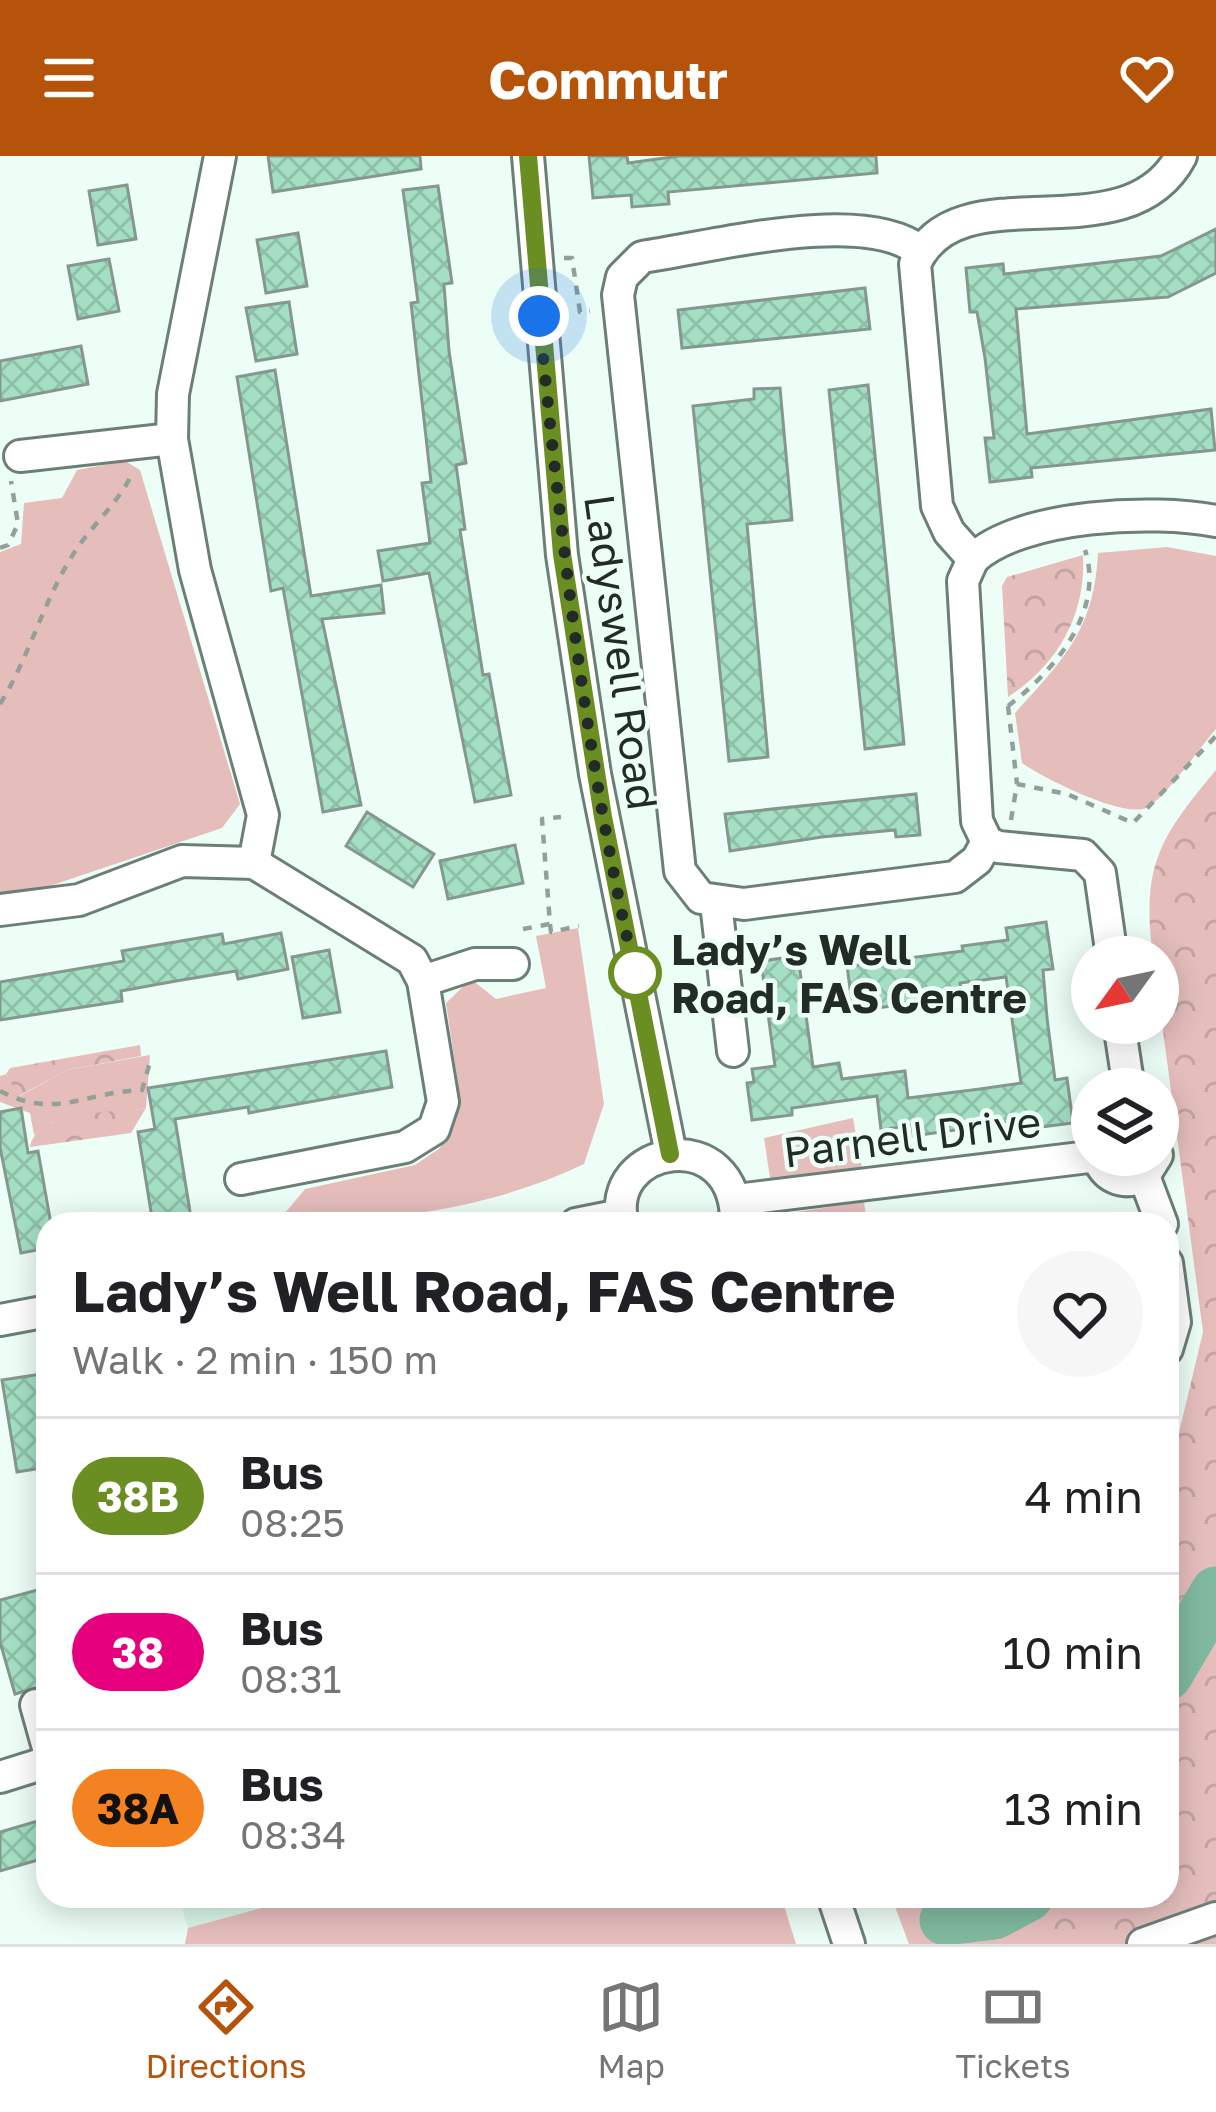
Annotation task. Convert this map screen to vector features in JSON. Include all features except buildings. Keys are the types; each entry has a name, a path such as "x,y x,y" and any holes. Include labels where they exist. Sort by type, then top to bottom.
{"street":[{"path":"220,156 160,440 263,815 254,863"},
{"name":"Ladyswell Road","path":"528,156 562,554 595,774 670,1154"},
{"path":"974,559 949,532 937,506 914,282 920,251 932,237 966,220 1113,206 1150,196 1169,178 1180,156"},
{"path":"920,251 889,234 838,231 642,257 622,277 618,295 680,871 690,889 716,904 932,883 969,869 997,846"},
{"path":"20,456 160,440"},
{"path":"1109,936 1100,873 1083,855 997,846 977,821 962,581 974,559 1026,531 1163,514 1216,521"},
{"path":"0,910 79,900 182,861 254,863 376,933 412,960 423,981 442,1102 434,1129 405,1148 241,1179"},
{"path":"716,904 733,1051"},
{"path":"423,981 476,964 513,964"},
{"path":"624,1212 634,1174 670,1154 712,1164 736,1212"},
{"name":"Parnell Drive","path":"736,1212 1071,1159"},
{"path":"1156,1176 1161,1212"},
{"path":"0,1320 36,1313"},
{"path":"0,1777 36,1766"},
{"path":"837,1908 849,1944"},
{"path":"1143,1944 1216,1918"}],"path":[{"path":"535,262 572,258 580,312 591,310"},
{"path":"0,704 35,623 77,548 121,497 160,440"},
{"path":"0,548 16,535 7,459 20,456"},
{"path":"970,706 1008,706 1053,667 1085,608 1092,572 1076,523"},
{"path":"997,846 1017,784 1008,706"},
{"path":"1017,784 1067,794 1132,823 1216,736"},
{"path":"561,818 542,819 551,932 578,926"},
{"path":"523,929 550,925"},
{"path":"0,1091 32,1108 80,1102 100,1093 142,1090 150,1062"}],"shaded area":[{"path":"182,1908 261,1908 188,1928"}],"green space":[{"path":"125,461 140,470 240,804 222,828 35,891 0,892 0,552 21,544 24,503 62,498 77,470"},
{"path":"1167,547 1216,556 1216,729 1154,803 1135,810 1102,802 1022,763 1015,713 1048,676 1083,623 1098,553"},
{"path":"1083,555 1080,598 1065,636 1041,669 1008,697 1002,586 1007,577"},
{"path":"1216,770 1216,1944 909,1944 896,1908 1179,1908 1179,1433 1203,1332 1179,1151 1179,1068 1168,1068 1165,1044 1179,1044 1179,936 1151,936 1150,926 1153,876 1168,835"},
{"path":"578,928 604,1104 584,1164 502,1195 422,1212 286,1212 305,1189 415,1165 440,1148 455,1118 458,1085 446,1003 471,979 496,999 546,988 536,936"},
{"path":"140,1045 141,1056 67,1070 19,1096 6,1074 10,1068"},
{"path":"150,1055 146,1108 52,1122 34,1135 30,1113 0,1102 0,1076 6,1074 20,1096 67,1070"},
{"path":"146,1108 131,1133 30,1147 36,1134 62,1119"},
{"path":"853,1118 863,1174 794,1183 770,1178 764,1138"},
{"path":"864,1202 865,1212 796,1212"},
{"path":"261,1908 785,1908 796,1944 185,1944 188,1928"}],"waterway":[{"path":"1179,1655 1216,1592"},
{"path":"945,1920 994,1914 1005,1908"}],"bus line":[{"name":"38B","path":"528,156 562,554 595,774 670,1154"}],"place":[{"name":"Lady’s Well Road, FAS Centre","path":"635,973"}],"route":[{"path":"539,316 562,554 595,774 635,973"}]}
